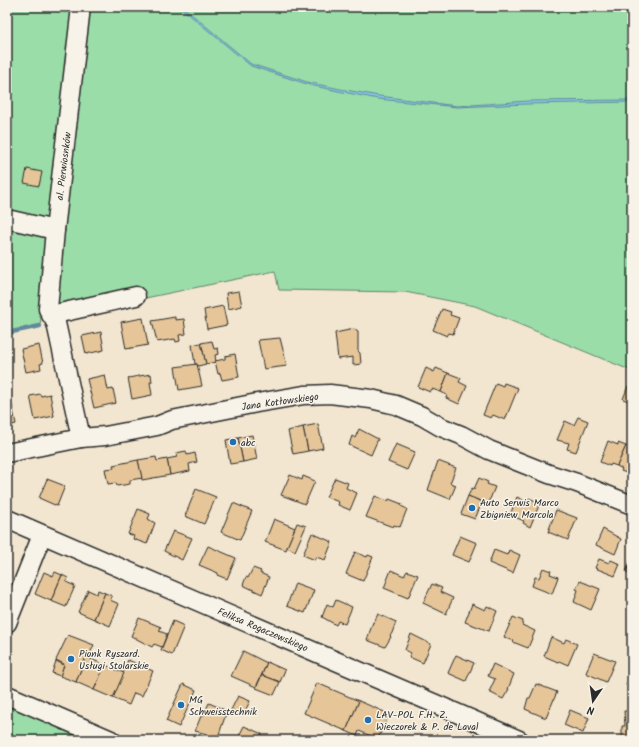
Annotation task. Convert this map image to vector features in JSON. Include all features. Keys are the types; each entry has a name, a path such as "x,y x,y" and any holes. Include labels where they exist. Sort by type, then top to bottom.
{"street":[{"name":"al. Pierwiosnków","path":"81,7 55,230 48,309 53,319 81,438"},
{"path":"7,219 55,230"},
{"path":"53,319 136,296"},
{"name":"Jana Kotłowskiego","path":"7,453 81,438 105,436 157,426 172,420 257,403 304,395 330,394 371,399 396,405 422,416 441,427 461,435 489,450 632,505"},
{"name":"Feliksa Rogaczewskiego","path":"7,520 519,740"},
{"path":"7,623 42,535"},
{"path":"7,696 111,740"}],"green space":[{"path":"7,7 76,7 40,326 7,333"},
{"path":"89,7 632,7 632,371 475,306 405,292 279,290 275,271 136,300 54,308"},
{"path":"7,701 98,740 7,740"}],"water":[{"path":"180,7 183,7 251,64 307,82 340,89 379,96 457,106 528,101 632,100 632,102 457,107 378,99 338,91 310,85 251,66"}],"building":[{"path":"27,169 42,172 39,186 24,183"},
{"path":"239,291 242,306 228,309 226,293"},
{"path":"223,306 227,325 207,329 204,310"},
{"path":"442,309 451,312 450,315 459,318 453,334 449,333 447,336 433,330"},
{"path":"175,317 175,320 184,319 186,334 179,335 180,341 176,342 175,339 157,342 152,321"},
{"path":"143,318 148,345 126,349 121,322"},
{"path":"354,329 358,332 358,351 360,353 361,364 353,365 353,357 338,359 335,333"},
{"path":"101,332 104,350 86,354 82,336"},
{"path":"280,338 287,366 264,369 258,340"},
{"path":"212,341 214,349 218,348 219,354 215,355 216,362 206,364 201,343"},
{"path":"201,343 206,364 198,366 195,364 192,345"},
{"path":"39,345 43,363 40,364 41,369 26,372 21,349"},
{"path":"235,354 239,377 222,380 220,373 218,374 215,361 225,359 225,356"},
{"path":"197,364 202,386 179,390 175,367"},
{"path":"426,368 434,372 436,368 448,373 441,392 432,389 430,392 418,387"},
{"path":"448,373 461,378 459,382 467,386 459,404 446,398 447,395 441,392"},
{"path":"151,374 152,382 150,382 152,395 132,399 128,378"},
{"path":"105,375 108,390 113,389 116,403 94,408 87,379"},
{"path":"496,383 503,386 504,383 518,388 505,420 493,415 491,418 483,415"},
{"path":"628,386 632,387 632,407 630,406 631,402 623,399"},
{"path":"40,394 41,396 50,394 54,416 35,420 30,396"},
{"path":"11,401 16,424 7,426 7,402"},
{"path":"578,417 588,421 576,452 567,449 569,443 557,440 565,421 574,425"},
{"path":"318,424 323,448 308,451 303,427"},
{"path":"303,427 308,451 293,454 288,431"},
{"path":"359,429 378,439 371,455 349,445 352,436 355,438"},
{"path":"252,435 257,459 243,462 238,438"},
{"path":"238,438 243,462 230,464 226,440"},
{"path":"608,441 626,446 617,466 611,464 610,466 600,462"},
{"path":"396,444 415,452 407,470 388,462"},
{"path":"626,446 632,448 632,475 621,471 622,469 617,466"},
{"path":"186,451 187,455 195,453 197,462 189,464 190,471 170,475 167,459 177,457 176,453"},
{"path":"156,457 157,461 167,459 170,475 142,480 138,460"},
{"path":"138,460 142,478 130,480 130,484 117,486 116,483 108,484 105,469 114,468 113,465"},
{"path":"438,461 456,468 450,483 456,485 450,499 428,490"},
{"path":"290,475 302,480 303,476 315,481 305,504 281,495"},
{"path":"335,478 348,483 346,488 357,493 350,510 338,505 339,502 326,497"},
{"path":"479,478 488,482 487,484 495,487 488,504 468,496 472,488 474,489"},
{"path":"47,479 65,486 57,506 39,498"},
{"path":"196,489 216,497 204,524 185,516"},
{"path":"375,496 402,504 401,506 407,509 400,527 394,525 393,527 366,517"},
{"name":"Auto Serwis Marco Zbigniew Marcola","path":"468,496 482,502 475,519 461,514"},
{"path":"517,497 527,502 529,498 540,503 530,527 523,523 524,521 510,515"},
{"path":"233,503 252,511 240,540 221,532"},
{"path":"138,509 150,514 148,519 155,523 147,544 133,539 134,536 128,534"},
{"path":"556,510 577,518 568,540 548,532"},
{"path":"274,519 295,528 286,550 265,542"},
{"path":"297,523 306,526 295,551 287,547"},
{"path":"603,529 621,539 615,554 596,545"},
{"path":"173,531 192,538 182,560 164,551"},
{"path":"312,533 332,542 325,560 316,557 315,560 303,555"},
{"path":"460,536 477,543 469,562 452,555"},
{"path":"208,546 236,558 227,579 217,575 218,573 199,565"},
{"path":"494,550 507,555 509,550 520,555 513,573 489,563"},
{"path":"355,552 367,557 368,555 373,557 363,581 346,574"},
{"path":"632,556 632,575 626,572"},
{"path":"599,559 609,563 611,560 620,564 615,576 595,568"},
{"path":"253,568 261,571 260,573 269,577 262,594 243,585 246,577 248,578"},
{"path":"543,568 551,571 550,574 558,577 552,594 532,586 535,577 539,578"},
{"path":"391,570 404,576 407,571 418,575 408,598 384,588"},
{"path":"44,572 53,576 55,572 62,575 51,601 35,594"},
{"path":"62,575 68,578 66,582 75,586 66,607 51,601"},
{"path":"580,581 600,589 591,610 574,602 578,590 576,589"},
{"path":"295,583 314,590 305,613 287,606"},
{"path":"432,584 442,588 440,592 453,598 446,614 423,603"},
{"path":"88,590 97,594 98,590 105,593 94,619 78,612"},
{"path":"105,593 112,596 110,600 119,604 110,626 94,619"},
{"path":"336,600 352,607 345,624 338,621 336,625 322,617 327,604 333,607"},
{"path":"472,604 485,610 487,606 497,611 489,631 465,622"},
{"path":"378,614 396,622 390,636 391,637 385,647 367,640 373,622"},
{"path":"513,617 523,621 522,625 535,631 528,648 504,637"},
{"path":"139,618 161,627 159,631 167,634 162,647 154,644 152,647 131,636"},
{"path":"173,621 184,626 172,655 161,650"},
{"path":"411,634 431,644 423,663 409,657 411,653 405,650"},
{"name":"Pionk Ryszard. Usługi Stolarskie","path":"68,635 94,645 88,658 86,657 76,682 60,676 64,664 56,660"},
{"path":"551,637 564,643 566,639 577,644 568,665 544,656"},
{"path":"243,651 267,663 256,687 231,676"},
{"path":"594,653 615,661 606,682 586,673"},
{"path":"456,655 474,663 466,681 448,673"},
{"path":"86,657 105,665 94,690 76,682"},
{"path":"128,660 153,671 142,696 134,693 129,705 113,698"},
{"path":"56,661 64,665 60,676 52,673"},
{"path":"267,662 285,670 280,682 262,675"},
{"path":"493,664 514,674 509,689 503,699 489,692 495,679 488,676"},
{"path":"105,665 124,673 113,698 94,690"},
{"path":"632,669 632,688 626,685"},
{"path":"262,675 280,682 274,695 256,688"},
{"path":"317,683 359,701 346,731 304,713"},
{"name":"MG Schweisstechnik","path":"183,684 196,690 179,727 166,721"},
{"path":"536,684 557,692 546,718 525,709 528,698 530,698"},
{"path":"238,696 250,701 243,715 231,710"},
{"path":"359,701 389,714 378,739 359,731 357,736 346,731"},
{"path":"209,703 227,711 217,740 206,738 207,734 195,731 201,716 203,716"},
{"path":"570,710 589,718 583,733 564,725"},
{"path":"624,711 632,711 632,740 622,740 622,726 625,726"},
{"path":"244,726 262,734 259,740 243,740 244,738 239,736"}],"waterway":[{"path":"7,333 40,326"}],"place":[{"name":"abc","path":"233,442"},
{"name":"Auto Serwis Marco Zbigniew Marcola","path":"472,508"},
{"name":"Pionk Ryszard. Usługi Stolarskie","path":"71,659"},
{"name":"MG Schweisstechnik","path":"181,705"},
{"name":"LAV-POL F.H. Z. Wieczorek & P. de Laval","path":"368,720"}]}
